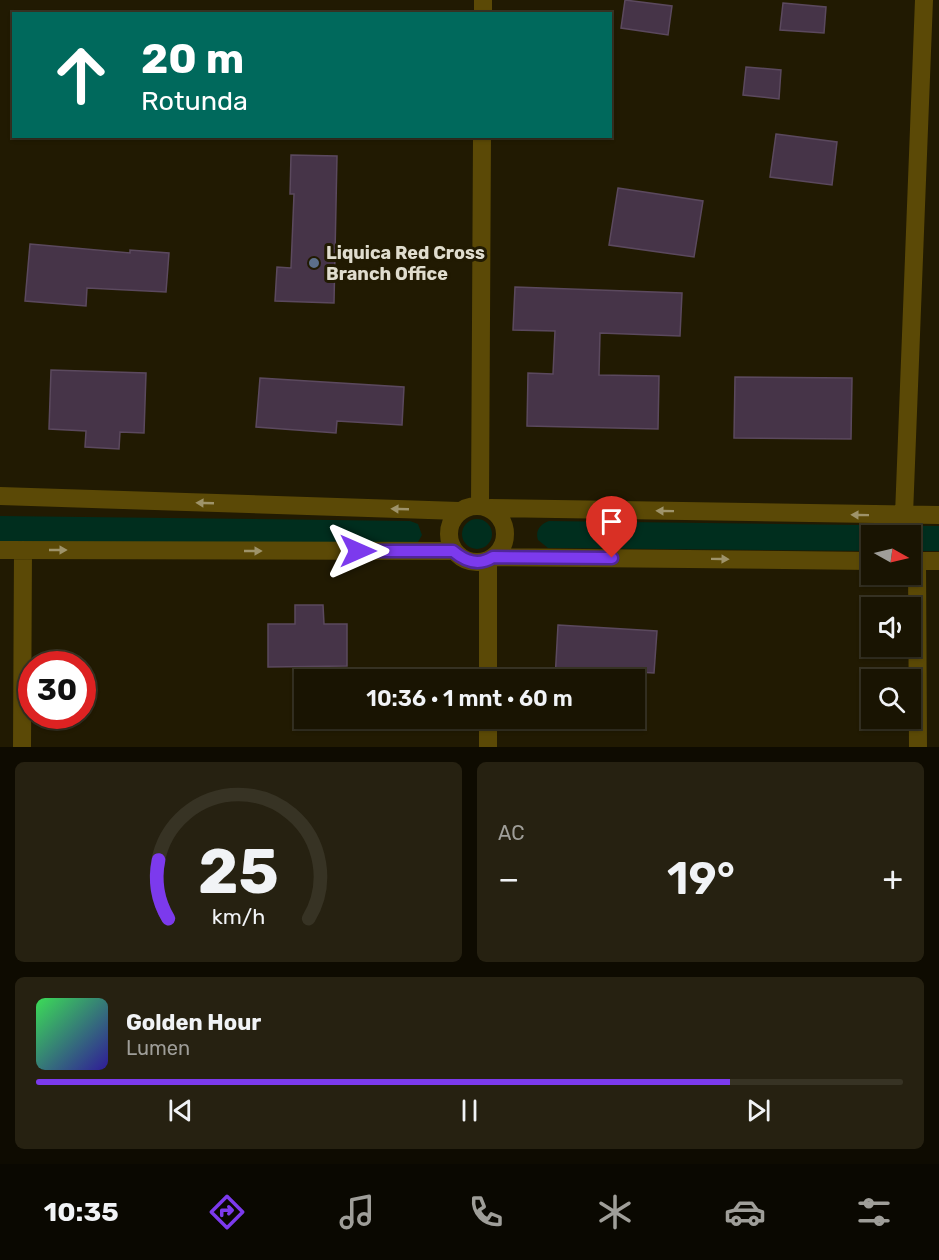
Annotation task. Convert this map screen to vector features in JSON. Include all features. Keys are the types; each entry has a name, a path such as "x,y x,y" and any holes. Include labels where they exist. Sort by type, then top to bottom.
{"street":[{"path":"904,515 924,0"},
{"path":"482,138 485,507"},
{"path":"0,496 459,511 485,507 939,515"},
{"path":"485,507 501,518 506,532 502,547 491,559 488,669"},
{"path":"459,511 448,530 453,551 463,560 475,563 491,559 861,561"},
{"path":"0,550 453,551"},
{"path":"22,747 23,550"},
{"path":"921,561 939,561"},
{"path":"915,585 918,747"},
{"path":"488,729 488,747"}],"green space":[{"path":"0,516 410,521 418,524 422,535 418,542 0,549"},
{"path":"477,519 488,523 492,534 488,545 477,549 466,545 462,534 466,523"},
{"path":"549,521 861,525 861,551 548,548 538,540 537,534 543,524"},
{"path":"921,526 939,526 939,551 921,551"}],"building":[{"path":"625,0 672,6 668,35 621,28"},
{"path":"783,3 826,7 824,33 780,30"},
{"path":"746,67 781,70 779,99 743,95"},
{"path":"776,134 837,142 832,185 770,177"},
{"path":"291,155 337,156 334,303 275,301 277,267 291,268 294,194 290,194"},
{"path":"618,188 703,201 694,257 609,245"},
{"path":"30,244 130,253 130,250 169,253 166,292 87,288 86,306 25,301"},
{"path":"515,287 682,293 680,336 600,333 599,375 659,376 658,429 527,426 528,373 553,374 555,331 513,330"},
{"path":"51,370 146,373 144,433 120,432 119,449 85,447 86,431 49,429"},
{"path":"735,377 852,378 851,439 734,438"},
{"path":"260,378 404,387 402,425 337,421 336,433 256,427"},
{"path":"295,605 323,605 324,624 347,624 347,666 268,667 268,624 295,624"},
{"path":"558,625 657,631 654,673 645,672 645,669 556,669"}],"place":[{"name":"Liquica Red Cross Branch Office","path":"314,263"}],"route":[{"path":"358,551 453,551 463,560 475,563 488,561 493,557 612,558"}]}
